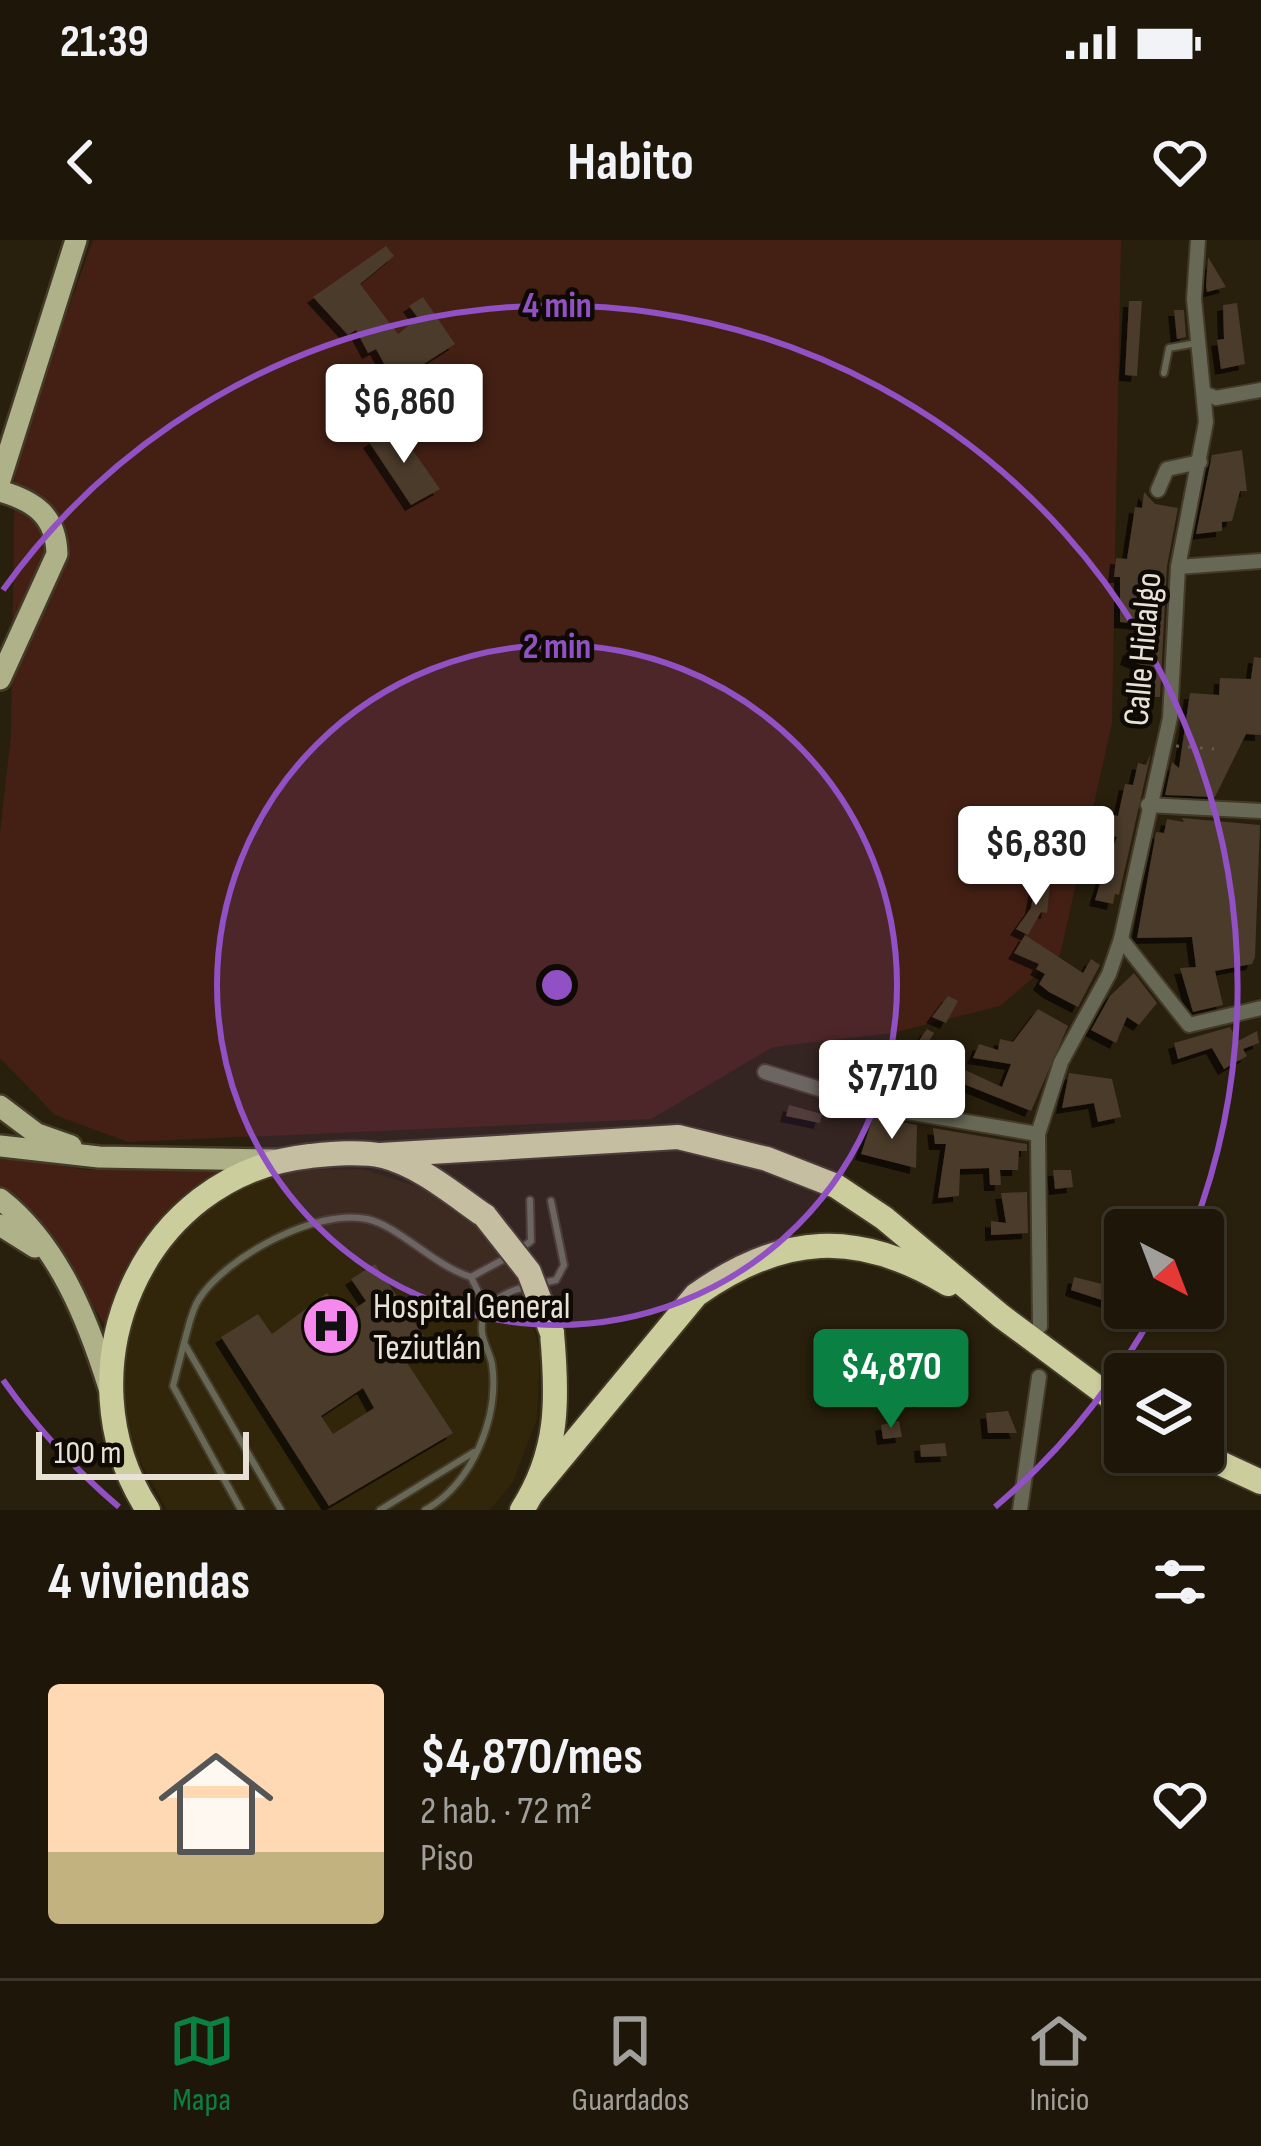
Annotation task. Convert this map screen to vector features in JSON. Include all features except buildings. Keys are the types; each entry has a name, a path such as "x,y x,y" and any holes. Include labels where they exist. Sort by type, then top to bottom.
{"highway":[{"path":"148,1510 118,1444 109,1388 110,1352 124,1300 153,1249 182,1216 223,1184 279,1160 678,1137 766,1159 852,1196 1104,1392"},
{"path":"380,1155 438,1183 484,1216 529,1272 552,1334 556,1428 527,1501"},
{"path":"527,1501 696,1295 727,1273 789,1248 818,1244 890,1254 1001,1316"},
{"path":"1224,1465 1261,1482"}],"main road":[{"path":"0,479 3,452 76,240"},
{"path":"0,491 28,499 43,512 55,532 57,554 0,679"},
{"path":"0,1106 38,1134 99,1157"},
{"path":"0,1147 99,1157 279,1160"},
{"path":"0,1199 53,1259 89,1323 109,1388"},
{"path":"0,1225 53,1259"}],"street":[{"name":"Calle Hidalgo","path":"1040,1326 1038,1134 1061,1062 1109,974 1121,939 1170,718 1178,567 1200,462 1207,394 1194,299 1198,240"},
{"path":"1207,394 1216,398 1261,390"},
{"path":"1158,490 1167,469 1200,462"},
{"path":"1178,567 1261,561"},
{"path":"1148,805 1261,811"},
{"path":"1121,939 1189,1025 1261,1008"},
{"path":"765,1072 878,1106 1038,1134"},
{"path":"1020,1510 1040,1377"}],"lane":[{"path":"1164,373 1169,348 1200,341"},
{"path":"241,1510 172,1386 199,1299 259,1245 325,1219 369,1219 449,1271 471,1277 531,1241 530,1200"},
{"path":"425,1510 468,1468 487,1431 492,1367 481,1332 487,1310 515,1289 562,1275 551,1201"},
{"path":"471,1277 487,1310"},
{"path":"184,1343 281,1510"},
{"path":"380,1510 477,1450"}],"path":[{"path":"1162,746 1214,749"}],"shaded area":[{"path":"93,240 1121,240 1112,723 1060,955 1000,1006 892,1033 773,1047 651,1119 128,1142 55,1115 0,1058 0,833 11,735 15,456"},
{"path":"0,1155 85,1170 230,1168 169,1218 109,1331 47,1234 0,1191"},
{"name":"Hospital General Teziutlán","path":"363,1169 427,1190 482,1230 521,1285 540,1351 537,1419 513,1482 490,1510 167,1510 128,1440 119,1370 134,1301 171,1240 225,1195 292,1170"}],"place":[{"name":"Hospital General Teziutlán","path":"331,1326"}]}
